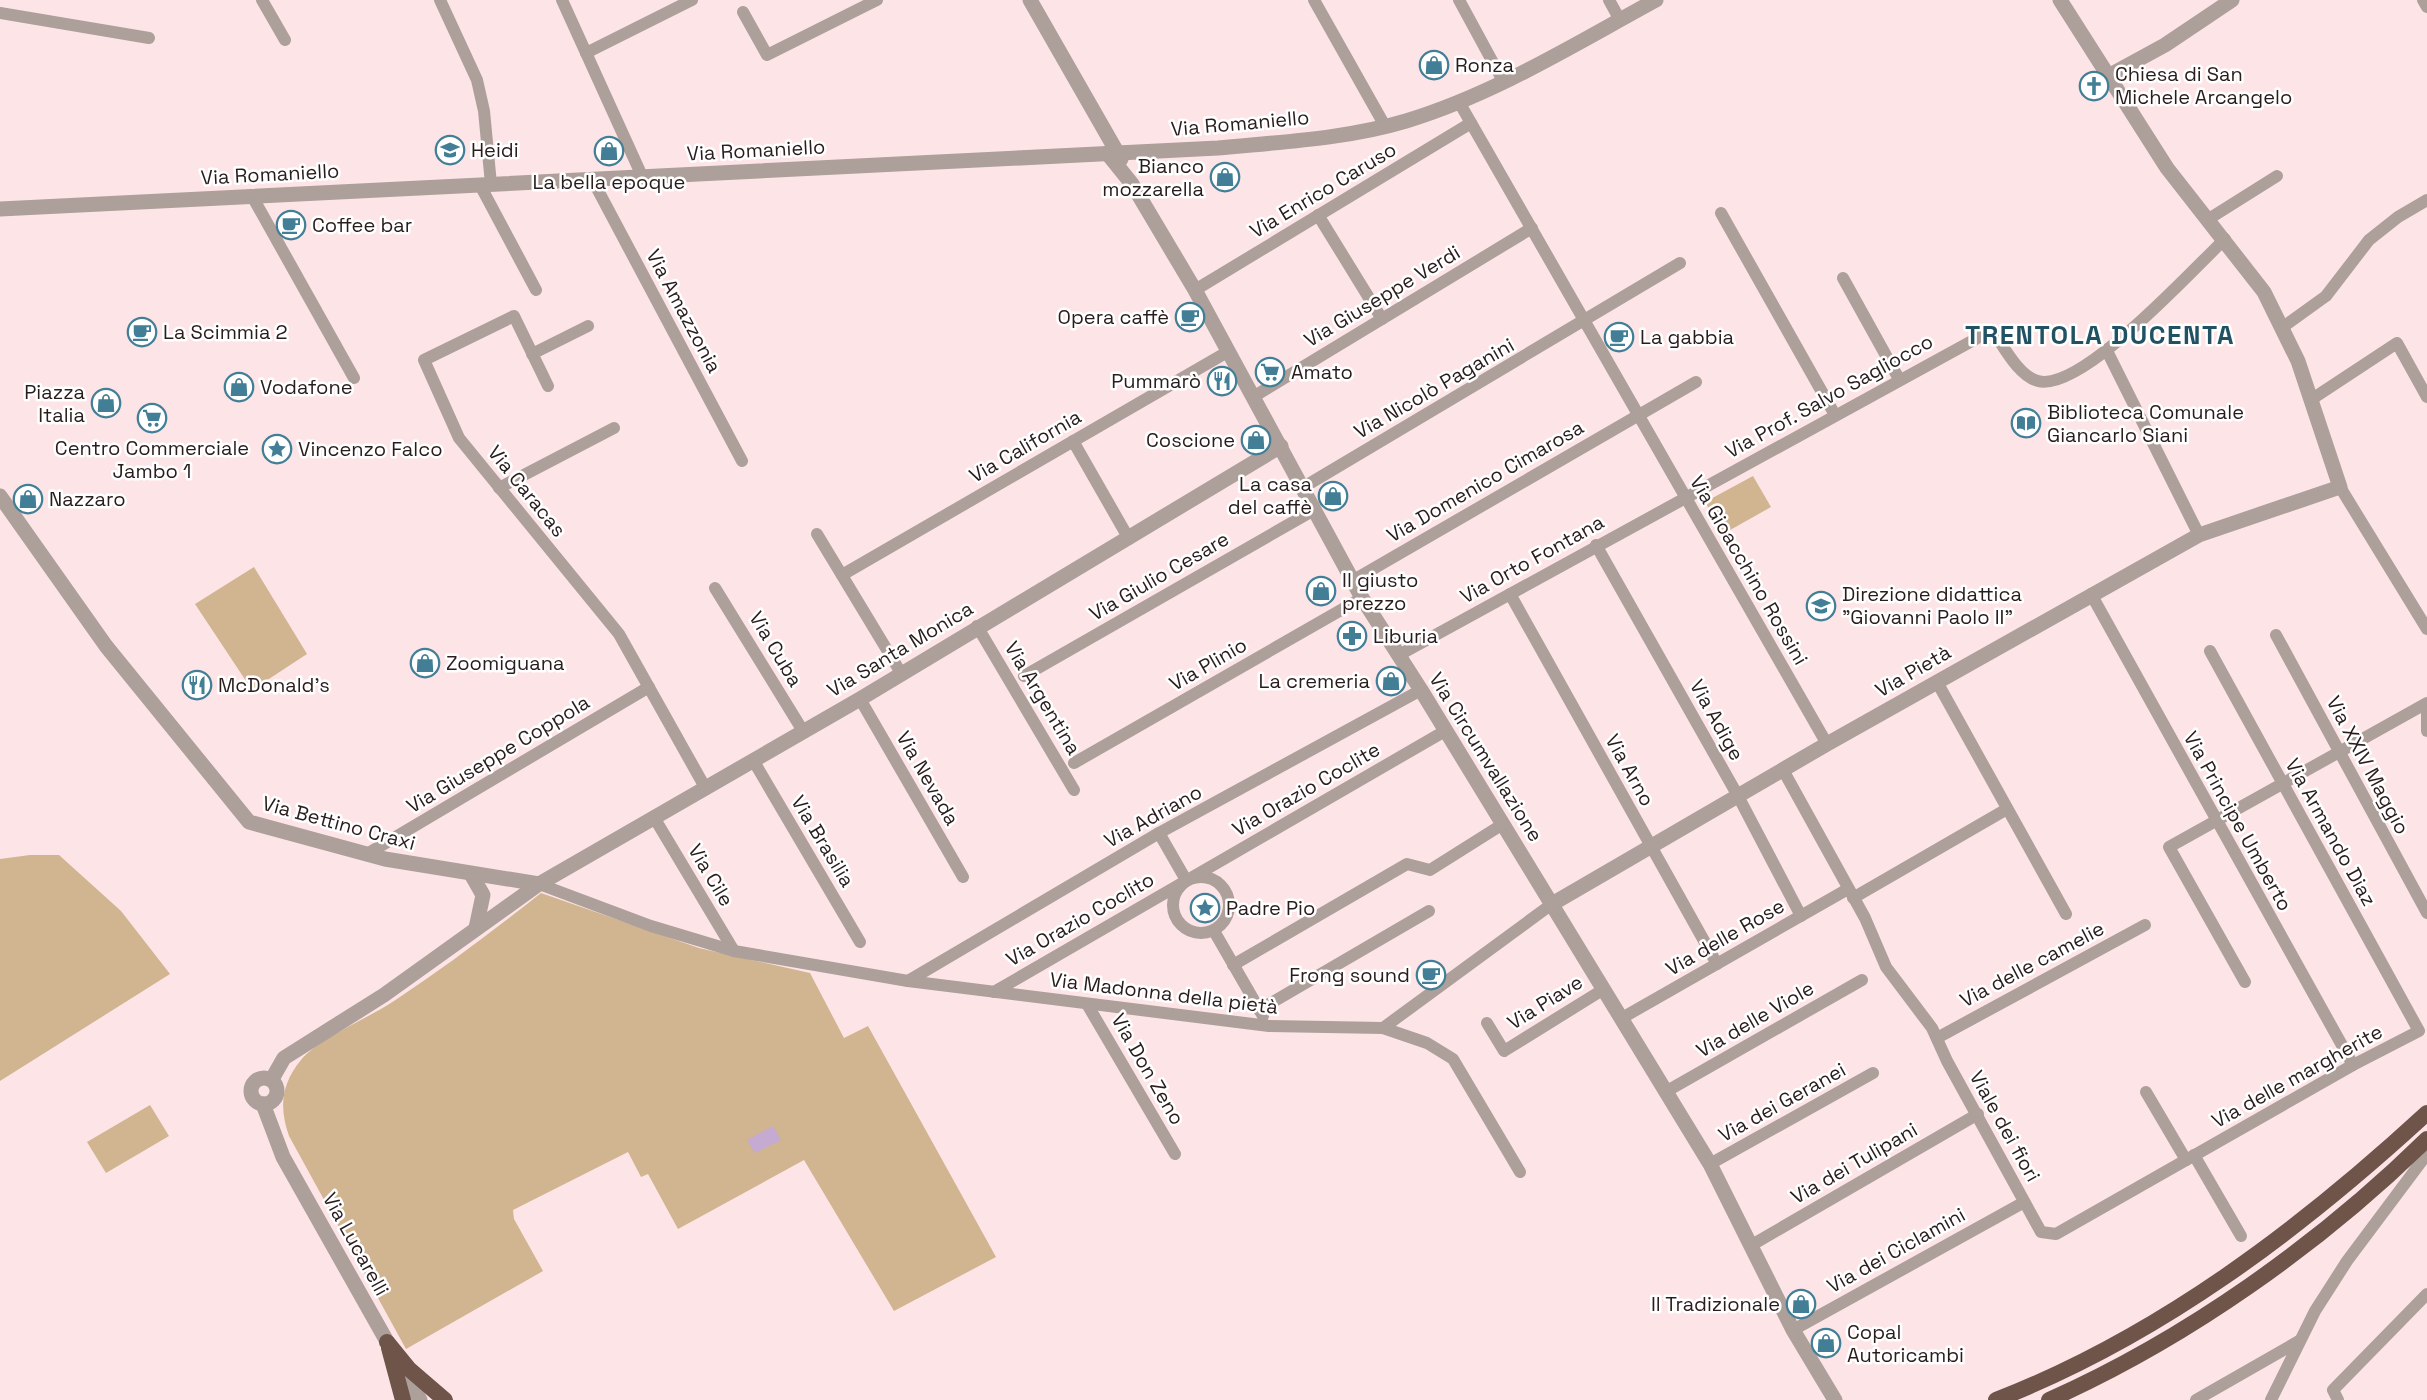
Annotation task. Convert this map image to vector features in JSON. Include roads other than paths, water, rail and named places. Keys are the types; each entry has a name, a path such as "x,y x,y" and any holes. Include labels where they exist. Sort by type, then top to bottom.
{"highway":[{"path":"1996,1400 2112,1346 2234,1272 2311,1214 2427,1113"},
{"path":"2049,1400 2087,1383 2184,1327 2264,1275 2346,1213 2427,1139"},
{"path":"387,1342 403,1400"},
{"path":"387,1342 409,1370 446,1400"}],"street":[{"path":"262,0 285,40"},
{"path":"440,0 477,80 484,111 486,184 536,290"},
{"path":"562,0 642,176"},
{"path":"586,53 692,0"},
{"path":"743,12 768,55 877,0"},
{"name":"Via Circumvallazione","path":"1030,0 1112,153 1132,178 1195,290 1362,598 1421,690 1710,1164 1793,1330 1835,1400"},
{"path":"1314,0 1385,126"},
{"path":"1460,0 1503,81"},
{"path":"1609,0 1620,20"},
{"name":"Via Romaniello","path":"0,209 1218,148 1336,136 1385,126 1460,102 1656,0"},
{"path":"2060,0 2110,75 2167,168 2264,292 2283,327 2312,399 2340,487 2427,629"},
{"path":"2110,75 2165,45 2232,0"},
{"path":"2422,0 2427,7"},
{"path":"0,13 149,38"},
{"name":"Via Gioacchino Rossini","path":"1460,102 1827,744"},
{"name":"Via Enrico Caruso","path":"1195,290 1471,123"},
{"path":"1132,178 1136,152"},
{"path":"2207,220 2277,176"},
{"name":"Via Amazzonia","path":"592,179 742,461"},
{"path":"252,196 354,378"},
{"path":"2283,327 2326,296 2369,240 2398,217 2427,200"},
{"path":"1721,213 1834,415"},
{"path":"1318,215 1382,319"},
{"name":"Via Giuseppe Verdi","path":"1253,397 1532,228"},
{"path":"2199,534 2107,351 2224,239"},
{"name":"Via Nicolò Paganini","path":"1302,488 1585,322 1680,263"},
{"path":"1843,278 1899,379"},
{"name":"Via Caracas","path":"548,386 514,316 424,360 459,438 619,634 706,789"},
{"path":"532,354 588,326"},
{"name":"Via Prof. Salvo Sagliocco","path":"1686,498 1899,379 1992,330 2020,368 2036,381 2047,383 2061,380 2107,351"},
{"path":"2312,399 2397,343 2427,397"},
{"name":"Via California","path":"842,575 1228,351"},
{"path":"1638,415 1696,382"},
{"name":"Via Domenico Cimarosa","path":"1353,581 1638,415"},
{"path":"499,488 614,428"},
{"path":"1073,441 1129,539"},
{"name":"Via Santa Monica","path":"539,884 860,699 977,626 1129,539 1281,447"},
{"name":"Via Pietà","path":"1552,904 1827,744 2199,534 2340,487"},
{"name":"Via Bettino Craxi","path":"0,496 106,646 249,822 367,854 471,874 539,884"},
{"name":"Via Orto Fontana","path":"1399,655 1596,545 1686,498"},
{"name":"Via Giulio Cesare","path":"1024,676 1314,510"},
{"path":"817,534 901,673"},
{"name":"Via Adige","path":"1596,545 1738,796 1801,916"},
{"name":"Via Cuba","path":"716,588 803,731"},
{"name":"Via Arno","path":"1510,594 1716,964"},
{"name":"Via Principe Umberto","path":"2091,594 2353,1065"},
{"name":"Via Plinio","path":"1074,763 1362,598"},
{"name":"Via Argentina","path":"977,626 1074,790"},
{"name":"Via XXIV Maggio","path":"2276,634 2427,913"},
{"name":"Via Armando Diaz","path":"2210,651 2419,1031"},
{"path":"1937,682 2066,914"},
{"name":"Via Giuseppe Coppola","path":"367,854 649,687"},
{"name":"Via Adriano","path":"908,981 1159,834 1421,690"},
{"name":"Via Nevada","path":"860,699 963,877"},
{"path":"2245,982 2169,847 2427,703"},
{"path":"2427,710 2427,731"},
{"name":"Via Orazio Coclite","path":"1186,880 1445,730"},
{"name":"Via Brasilia","path":"753,760 860,942"},
{"path":"1783,770 1850,894"},
{"name":"Via delle Rose","path":"1622,1018 1801,916 1850,894 2007,809"},
{"name":"Via Cile","path":"655,819 734,951"},
{"path":"1233,964 1407,864 1430,870 1503,824"},
{"path":"1159,834 1186,880"},
{"path":"471,874 483,895 476,928"},
{"path":"1204,876 1221,884 1227,891 1230,900 1227,918 1214,931 1195,933 1179,923 1174,914 1174,895 1186,880 1204,876"},
{"name":"Via Orazio Coclito","path":"994,992 1186,880"},
{"name":"Via Lucarelli","path":"420,1400 283,1158 263,1104 272,1102 277,1095 277,1086 272,1079 284,1058 384,995 539,884"},
{"name":"Via Madonna della pietà","path":"539,884 651,926 734,951 908,981 1269,1026 1383,1028"},
{"name":"Viale dei fiori","path":"1850,894 1886,967 1932,1028 2040,1233"},
{"path":"1383,1028 1552,904"},
{"path":"1259,1010 1429,911"},
{"name":"Via delle camelie","path":"1937,1038 2145,925"},
{"path":"1214,931 1269,1026"},
{"name":"Via delle Viole","path":"1667,1092 1862,980"},
{"name":"Via Piave","path":"1487,1023 1504,1050 1604,989"},
{"name":"Via Don Zeno","path":"1087,1004 1175,1154"},
{"path":"1383,1028 1427,1043 1453,1059 1520,1173"},
{"name":"Via delle margherite","path":"2040,1233 2056,1234 2353,1065 2419,1031"},
{"name":"Via dei Geranei","path":"1710,1164 1873,1073"},
{"path":"2146,1092 2241,1236"},
{"name":"Via dei Tulipani","path":"1752,1250 1978,1114"},
{"path":"2271,1400 2315,1311 2347,1261 2427,1154"},
{"name":"Via dei Ciclamini","path":"1793,1330 2019,1205"},
{"path":"2338,1400 2333,1390 2427,1294"},
{"path":"2196,1400 2300,1341"}],"place":[{"name":"Ronza","path":"1434,65"},
{"name":"Chiesa di San Michele Arcangelo","path":"2094,86"},
{"name":"Heidi","path":"450,150"},
{"name":"La bella epoque","path":"609,151"},
{"name":"Bianco mozzarella","path":"1225,177"},
{"name":"Coffee bar","path":"291,225"},
{"name":"Opera caffè","path":"1190,317"},
{"name":"La Scimmia 2","path":"142,332"},
{"name":"La gabbia","path":"1619,337"},
{"name":"Amato","path":"1270,372"},
{"name":"Pummarò","path":"1222,381"},
{"name":"Vodafone","path":"239,387"},
{"name":"Piazza Italia","path":"106,403"},
{"name":"Centro Commerciale Jambo 1","path":"152,418"},
{"name":"Biblioteca Comunale Giancarlo Siani","path":"2026,423"},
{"name":"Coscione","path":"1256,440"},
{"name":"Vincenzo Falco","path":"277,449"},
{"name":"La casa del caffè","path":"1333,496"},
{"name":"Nazzaro","path":"28,499"},
{"name":"Il giusto prezzo","path":"1321,591"},
{"name":"Direzione didattica \"Giovanni Paolo II\"","path":"1821,606"},
{"name":"Liburia","path":"1352,636"},
{"name":"Zoomiguana","path":"425,663"},
{"name":"La cremeria","path":"1391,681"},
{"name":"McDonald's","path":"197,685"},
{"name":"Padre Pio","path":"1205,908"},
{"name":"Frong sound","path":"1431,975"},
{"name":"Il Tradizionale","path":"1801,1304"},
{"name":"Copal Autoricambi","path":"1826,1343"}],"district":[{"name":"TRENTOLA DUCENTA","path":"2100,335"}]}
